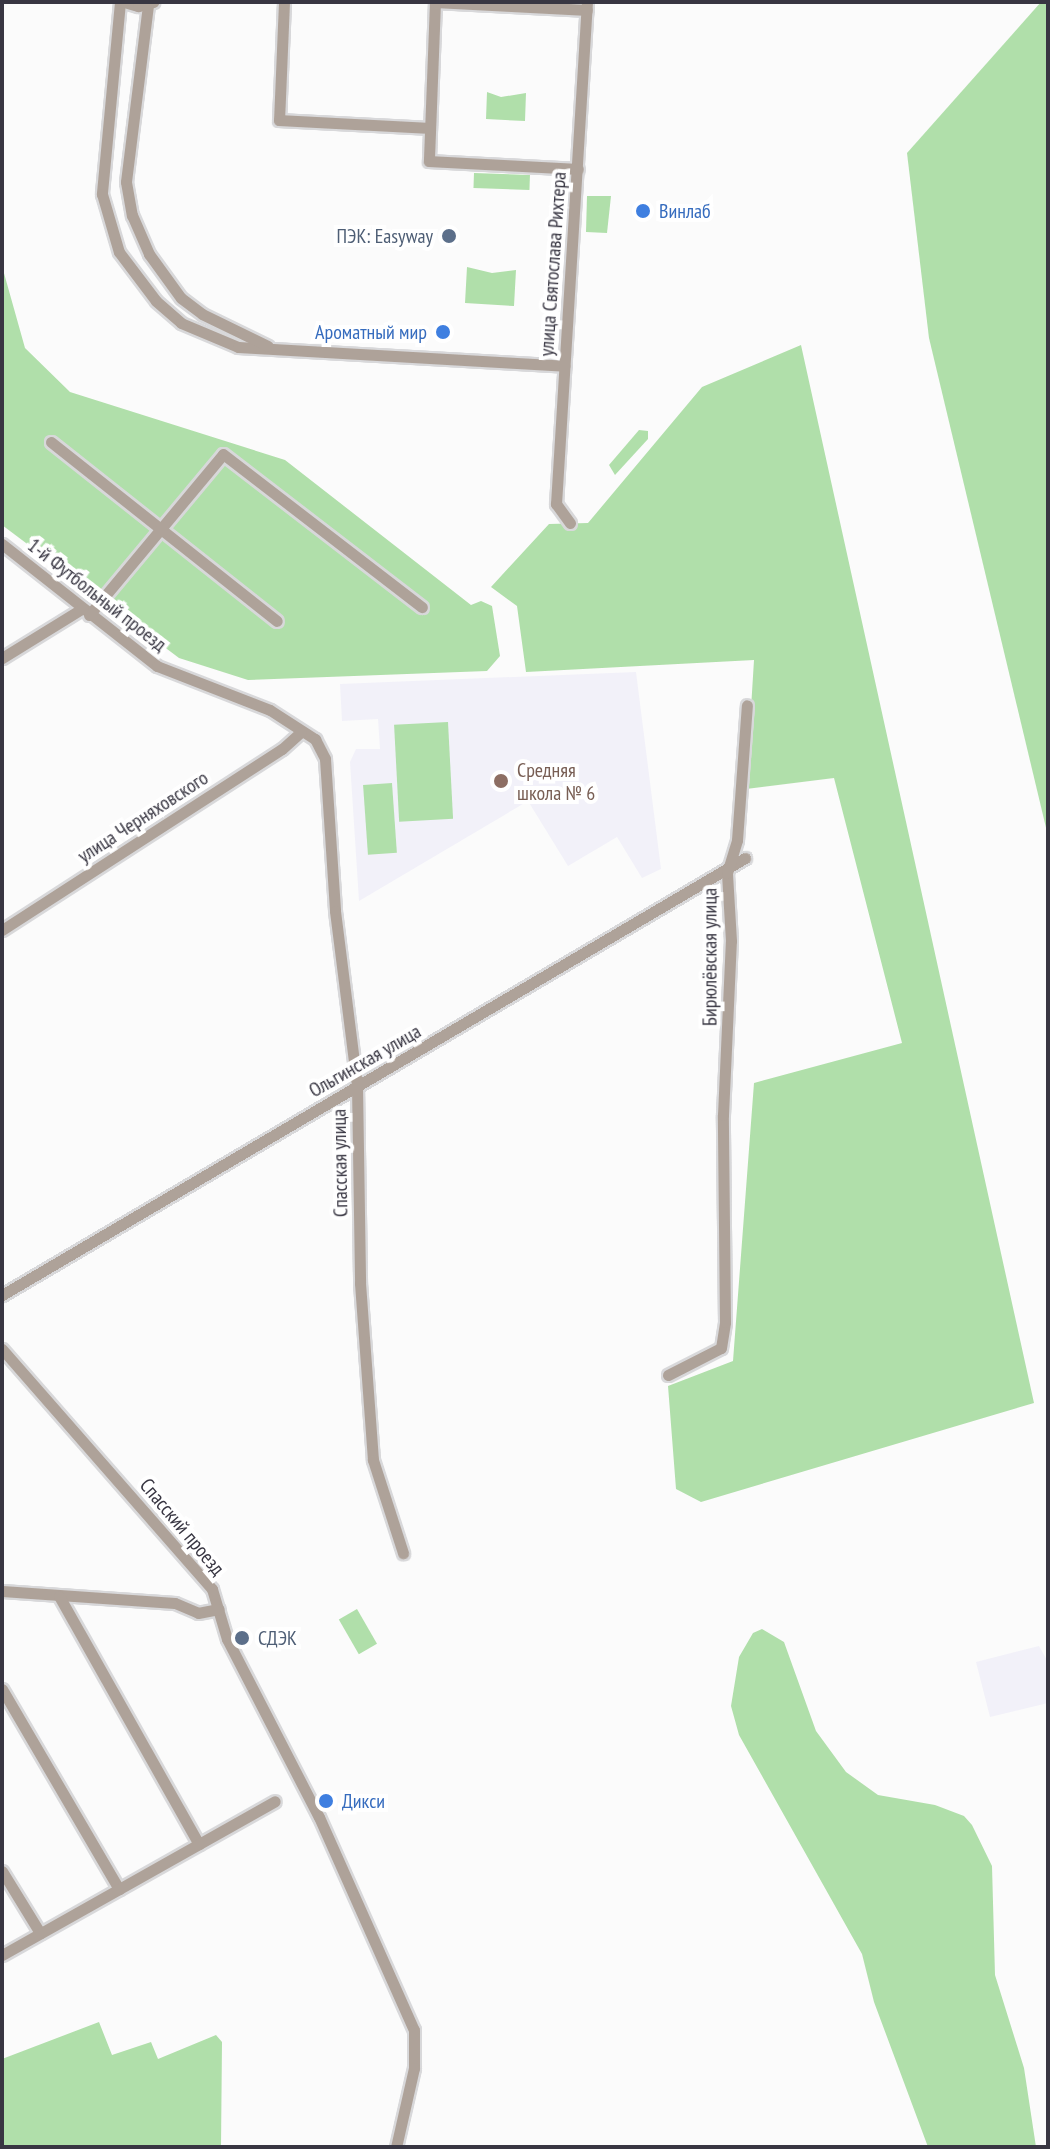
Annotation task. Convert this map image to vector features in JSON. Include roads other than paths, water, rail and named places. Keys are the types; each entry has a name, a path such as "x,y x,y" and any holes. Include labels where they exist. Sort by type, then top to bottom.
{"street":[{"path":"276,349 202,314 181,298 149,254 132,215 126,182 150,3 122,2 101,178 119,252 156,301 181,323 238,347 564,366"},
{"path":"284,2 279,120 430,128"},
{"path":"578,169 429,161 435,2 587,6"},
{"name":"улица Святослава Рихтера","path":"570,523 556,504 564,366 569,354 587,6"},
{"path":"51,442 158,531 277,621"},
{"path":"2,658 86,611 223,454 422,607"},
{"name":"1-й Футбольный проезд","path":"2,544 157,666 270,710 301,732"},
{"name":"Бирюлёвская улица","path":"668,1375 721,1348 723,1115 731,941 727,873 737,840 747,705"},
{"name":"улица Черняховского","path":"2,930 282,749 301,732"},
{"name":"Спасская улица","path":"301,732 315,739 325,759 335,911 357,1086 360,1283 373,1460 403,1553"},
{"name":"Ольгинская улица","path":"2,1295 727,873 745,858"},
{"name":"Спасский проезд","path":"2,1349 212,1589 227,1639 350,1887 414,2030 414,2068 396,2147"},
{"path":"2,1591 175,1603 198,1613 219,1609"},
{"path":"59,1596 199,1844"},
{"path":"2,1689 119,1889"},
{"path":"2,1955 275,1801"},
{"path":"2,1871 40,1933"}],"place":[{"name":"Винлаб","path":"643,211"},
{"name":"ПЭК: Easyway","path":"449,236"},
{"name":"Ароматный мир","path":"443,332"},
{"name":"Средняя школа № 6","path":"501,781"},
{"name":"СДЭК","path":"242,1638"},
{"name":"Дикси","path":"326,1801"}]}
